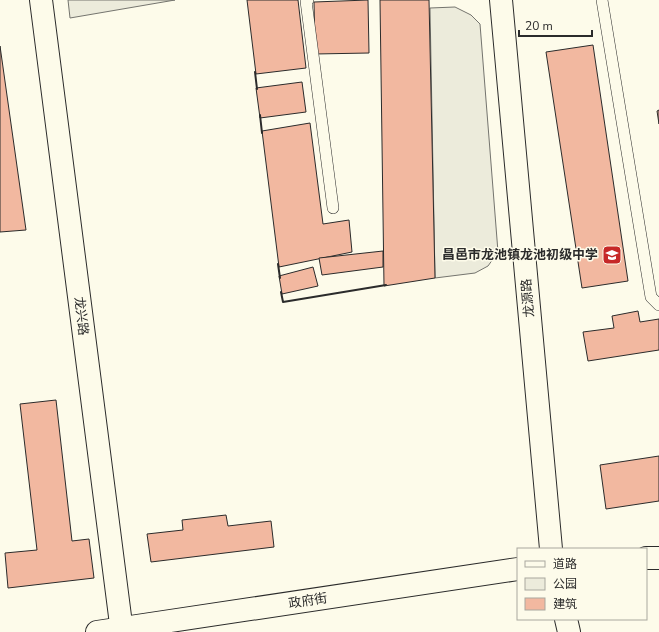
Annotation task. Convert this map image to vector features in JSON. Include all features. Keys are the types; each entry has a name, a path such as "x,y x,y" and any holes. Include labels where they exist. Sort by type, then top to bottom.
{"street":[{"name":"龙兴路","path":"41,0 122,630"},
{"name":"龙源路","path":"501,0 551,548"},
{"path":"647,558 659,558"},
{"name":"政府街","path":"97,632 122,630 517,569"},
{"path":"566,620 569,632"}],"lane":[{"path":"308,0 306,1 332,208"},
{"path":"602,0 651,297 659,305"}],"green space":[{"path":"68,0 175,0 70,18"},
{"path":"455,7 471,15 480,24 498,252 488,266 475,273 435,278 430,8"}],"building":[{"path":"247,0 298,0 306,68 256,74"},
{"path":"368,0 369,53 315,54 314,2"},
{"path":"380,0 429,0 435,278 384,286"},
{"path":"593,45 628,281 582,288 546,52"},
{"path":"0,46 26,230 0,232"},
{"path":"302,82 306,112 260,118 256,88"},
{"path":"659,110 659,124 657,111"},
{"path":"310,123 323,224 349,220 352,252 279,267 262,131"},
{"path":"383,251 383,267 322,275 319,258"},
{"path":"313,267 318,286 282,294 279,276"},
{"path":"638,311 640,322 659,319 659,350 588,361 583,332 614,328 612,316"},
{"path":"56,400 72,541 89,539 94,578 8,588 5,553 37,550 20,404"},
{"path":"659,456 659,501 606,509 600,465"},
{"path":"226,515 228,526 271,521 274,547 151,562 147,534 183,530 182,520"}],"wall":[{"path":"255,72 257,89"},
{"path":"260,115 262,133"},
{"path":"278,264 280,278"},
{"path":"281,292 283,302 386,285"}],"place":[{"name":"昌邑市龙池镇龙池初级中学","path":"612,255"}]}
